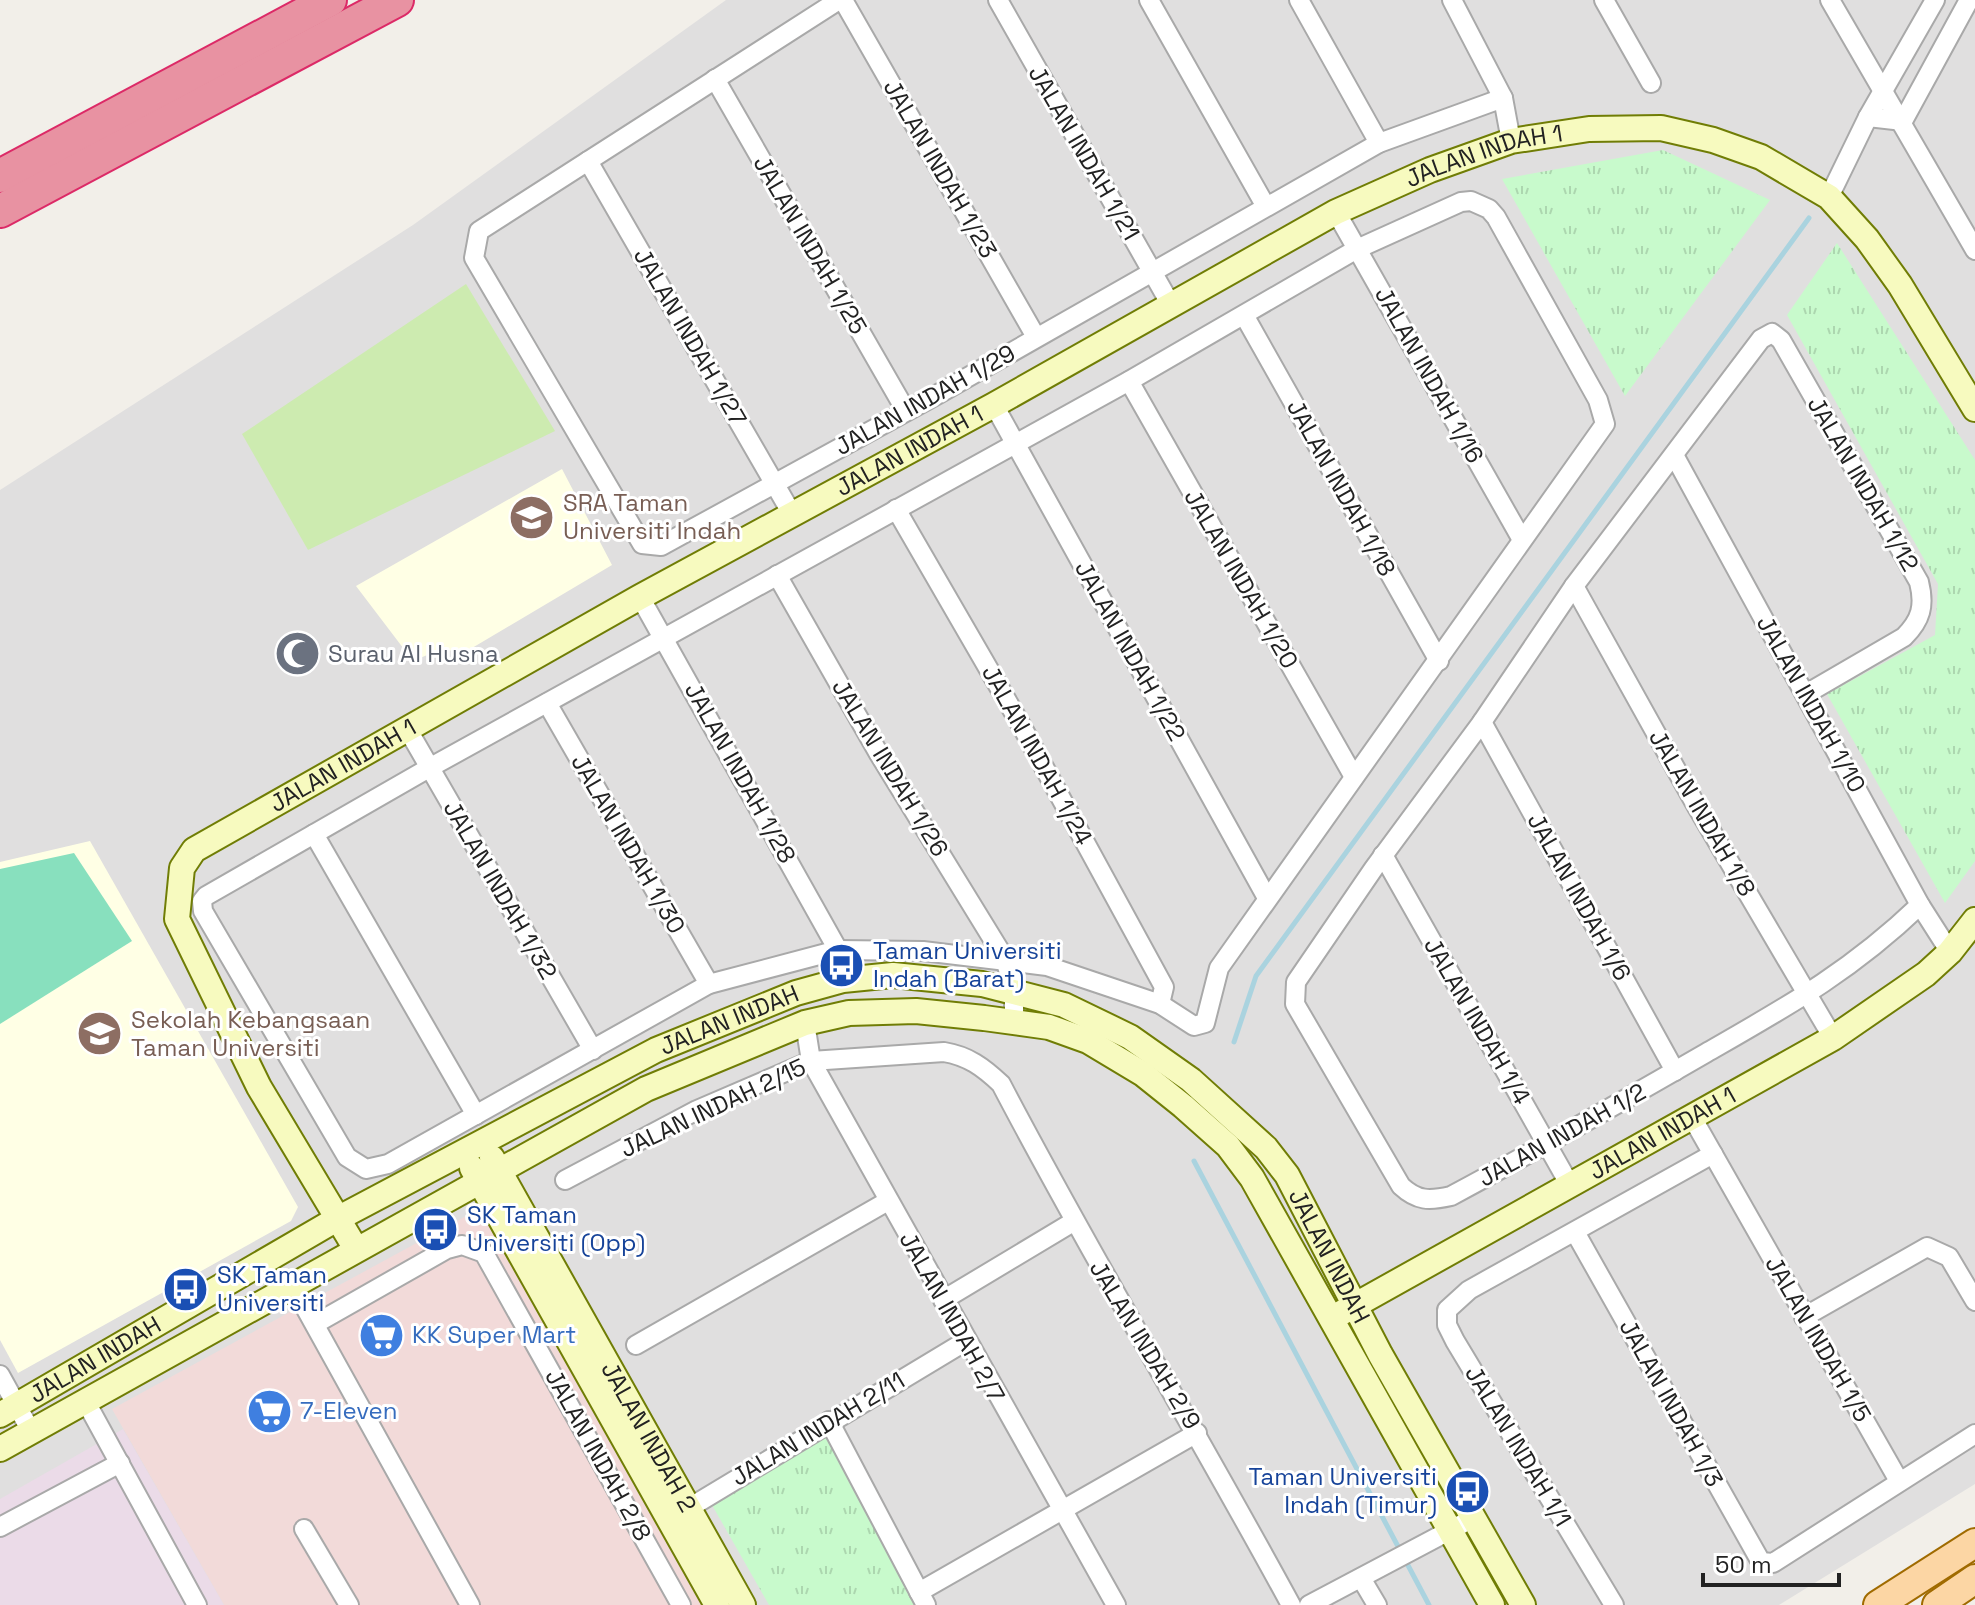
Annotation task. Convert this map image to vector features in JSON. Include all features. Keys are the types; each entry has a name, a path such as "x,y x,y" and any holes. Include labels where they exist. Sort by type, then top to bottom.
{"highway":[{"path":"0,176 330,0"},
{"path":"0,211 397,0"}],"main road":[{"path":"1878,1605 1975,1543"},
{"path":"1937,1605 1975,1579"}],"street":[{"path":"588,161 841,0"},
{"name":"JALAN INDAH 1/23","path":"841,0 1036,337"},
{"name":"JALAN INDAH 1/21","path":"998,0 1171,305"},
{"path":"1149,0 1265,205"},
{"path":"1299,0 1379,143"},
{"path":"1452,0 1503,98 1511,141"},
{"path":"1604,0 1651,83"},
{"path":"1830,0 1882,92 1903,121 1975,250"},
{"path":"1829,197 1868,117 1935,0"},
{"path":"1903,121 1969,0"},
{"name":"JALAN INDAH 1/25","path":"715,79 906,411"},
{"name":"JALAN INDAH 1/29","path":"588,161 479,231 474,258 642,544 661,546 775,485 1379,143 1503,98"},
{"path":"1868,117 1903,121"},
{"name":"JALAN INDAH 1","path":"356,1249 259,1087 189,949 177,919 176,896 182,868 194,850 640,597 994,405 1336,212 1430,170 1511,141 1589,129 1661,128 1761,157 1829,197 1867,239 1900,285 1975,409"},
{"name":"JALAN INDAH 1/27","path":"588,161 792,514"},
{"path":"1461,202 1480,203 1496,217 1598,400 1605,424 1521,538 1439,661 1219,968 1205,1023 1194,1026 1160,1004 1047,966 923,951 838,950 709,984 378,1168 355,1165 347,1157 203,911 206,896 429,768 1017,444 1357,249 1461,202"},
{"name":"JALAN INDAH 1/16","path":"1336,212 1521,538"},
{"name":"JALAN INDAH 1/18","path":"1244,315 1439,661"},
{"name":"JALAN INDAH 1/12","path":"1674,455 1761,339 1772,333 1781,340 1919,582 1923,597 1916,625 1904,637 1806,694"},
{"name":"JALAN INDAH 1/20","path":"1129,381 1354,777"},
{"name":"JALAN INDAH 1/22","path":"994,405 1267,898"},
{"path":"1383,855 1482,722 1574,586 1674,455"},
{"name":"JALAN INDAH 1/10","path":"1674,455 1920,905 1950,952"},
{"name":"JALAN INDAH 1/24","path":"896,509 1021,725 1164,987 1160,1004"},
{"name":"JALAN INDAH 1/26","path":"777,575 879,754 1005,959 1014,990 1014,1022"},
{"name":"JALAN INDAH 1/8","path":"1574,586 1833,1038"},
{"name":"JALAN INDAH 1/28","path":"640,597 838,950"},
{"name":"JALAN INDAH 1/30","path":"547,703 709,984"},
{"name":"JALAN INDAH 1/6","path":"1482,722 1675,1071"},
{"name":"JALAN INDAH 1/32","path":"408,730 593,1050"},
{"path":"314,834 476,1115"},
{"name":"JALAN INDAH 1/2","path":"1383,855 1296,982 1295,1004 1401,1186 1413,1198 1433,1200 1451,1196 1549,1145 1807,996 1880,944 1920,905"},
{"name":"JALAN INDAH 1/4","path":"1383,855 1571,1187"},
{"name":"JALAN INDAH 1","path":"1331,1320 1354,1304 1571,1187 1833,1038 1926,974 1950,952 1975,920"},
{"name":"JALAN INDAH","path":"9,1410 337,1219 656,1050 796,993 843,980 893,975 1014,990 1064,1005 1130,1037 1191,1080 1238,1120 1287,1175 1354,1304 1523,1605"},
{"name":"JALAN INDAH","path":"0,1449 646,1089 805,1023 849,1013 916,1011 1049,1027 1088,1041 1143,1074 1228,1146 1252,1178 1492,1605"},
{"name":"JALAN INDAH 2/7","path":"805,1023 811,1061 1116,1605"},
{"name":"JALAN INDAH 2/15","path":"565,1180 697,1110 811,1061 944,1052 960,1055 984,1067 1001,1084"},
{"name":"JALAN INDAH 2/9","path":"1001,1084 1073,1222 1197,1433 1291,1605"},
{"name":"JALAN INDAH 1/5","path":"1693,1119 1899,1481"},
{"name":"JALAN INDAH 2","path":"473,1147 680,1513 743,1605"},
{"path":"1575,1232 1713,1154"},
{"path":"636,1345 888,1201"},
{"path":"943,1300 1073,1222"},
{"name":"JALAN INDAH 1/1","path":"1575,1232 1469,1290 1447,1310 1447,1325 1614,1605"},
{"name":"JALAN INDAH 1/3","path":"1575,1232 1761,1562 1773,1563 1899,1481"},
{"name":"JALAN INDAH 2/8","path":"315,1324 447,1249 473,1246 491,1263 681,1605"},
{"path":"1804,1317 1927,1247 1944,1252 1975,1301"},
{"path":"292,1284 470,1605"},
{"path":"144,1334 160,1360"},
{"name":"JALAN INDAH 2/11","path":"680,1513 966,1341"},
{"path":"0,1375 9,1410 32,1433"},
{"path":"86,1402 197,1605"},
{"path":"829,1421 922,1598 1061,1511 1197,1433"},
{"path":"1899,1481 1975,1434"},
{"path":"0,1527 120,1463"},
{"name":"JALAN INDAH 2","path":"680,1513 717,1605"},
{"path":"1309,1605 1472,1517"},
{"path":"304,1529 349,1605"},
{"path":"1361,1578 1377,1605"}],"shaded area":[{"path":"726,0 1975,0 1975,1484 1779,1605 0,1605 0,490 413,225"},
{"name":"SRA Taman Universiti Indah","path":"562,469 612,565 467,651 439,650 413,661 356,586"},
{"name":"Sekolah Kebangsaan Taman Universiti","path":"90,841 298,1207 291,1221 18,1373 0,1340 0,862"},
{"path":"479,1209 703,1605 224,1605 112,1409"},
{"path":"123,1429 224,1605 0,1605 0,1499"}],"green space":[{"path":"1663,150 1770,200 1625,396 1502,179"},
{"path":"1837,243 1975,460 1975,861 1945,903 1827,694 1935,635 1938,584 1787,315"},
{"path":"466,284 555,431 308,550 242,434"},
{"path":"74,853 132,941 0,1024 0,869"},
{"path":"828,1434 923,1605 769,1605 712,1505"}],"waterway":[{"path":"1234,1042 1256,976 1809,218"},
{"path":"1194,1161 1429,1605"}],"place":[{"name":"SRA Taman Universiti Indah","path":"532,517"},
{"name":"Surau Al Husna","path":"297,654"},
{"name":"Taman Universiti Indah (Barat)","path":"842,965"},
{"name":"Sekolah Kebangsaan Taman Universiti","path":"100,1034"},
{"name":"SK Taman Universiti (Opp)","path":"436,1229"},
{"name":"SK Taman Universiti","path":"186,1289"},
{"name":"KK Super Mart","path":"381,1335"},
{"name":"7-Eleven","path":"269,1411"},
{"name":"Taman Universiti Indah (Timur)","path":"1468,1491"}]}
